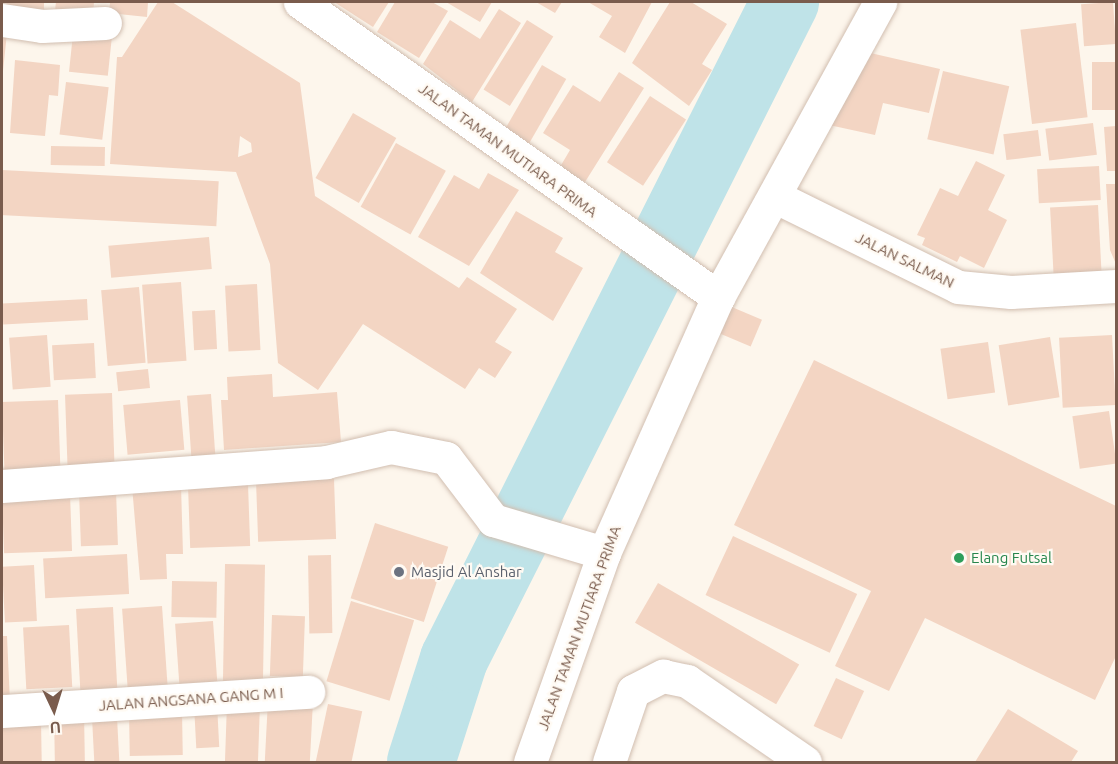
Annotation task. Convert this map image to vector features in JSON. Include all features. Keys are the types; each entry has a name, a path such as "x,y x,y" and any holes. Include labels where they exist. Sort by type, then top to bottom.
{"street":[{"name":"JALAN TAMAN MUTIARA PRIMA","path":"300,2 718,297"},
{"name":"JALAN TAMAN MUTIARA PRIMA","path":"530,762 604,553 718,297 880,2"},
{"path":"2,20 42,26 105,23"},
{"name":"JALAN SALMAN","path":"774,196 958,287 1011,292 1116,286"},
{"path":"2,486 315,463 392,447 446,458 493,520 604,553"},
{"path":"609,762 633,691 663,676 687,681 805,762"},
{"name":"JALAN ANGSANA GANG M I","path":"2,711 308,692"}],"building":[{"path":"7,2 44,2 44,10 6,6"},
{"path":"56,2 94,2 93,14 55,10"},
{"path":"110,2 148,2 147,17 109,13"},
{"path":"158,2 172,2 300,83 315,196 459,288 467,277 517,309 495,342 512,352 495,378 479,368 465,389 363,324 318,390 278,363 270,264 236,172 110,164 117,57 122,57","holes":["240,136 251,143 252,152 238,157"]},
{"path":"334,2 389,2 373,27"},
{"path":"395,2 432,2 448,11 419,58 377,32"},
{"path":"446,2 492,2 480,22"},
{"path":"536,2 562,2 555,13"},
{"path":"588,2 652,2 625,53 599,37 612,16"},
{"path":"670,2 691,2 727,24 702,64 712,70 689,106 632,63"},
{"path":"1113,2 1116,44 1084,46 1081,4"},
{"path":"499,9 521,23 472,102 423,64 450,20 480,39"},
{"path":"527,20 553,36 510,106 484,90"},
{"path":"1076,23 1088,117 1032,124 1020,30"},
{"path":"2,32 7,33 3,71 2,71"},
{"path":"73,34 112,38 108,76 69,72"},
{"path":"853,49 940,69 929,113 883,103 875,135 829,125"},
{"path":"15,60 60,65 58,96 49,95 45,136 10,133"},
{"path":"1092,62 1116,62 1116,110 1092,110"},
{"path":"542,65 566,79 526,149 502,135"},
{"path":"943,71 1009,86 994,155 927,139"},
{"path":"619,72 644,88 585,182 560,167 570,150 543,133 573,85 600,102"},
{"path":"66,82 109,87 102,140 60,135"},
{"path":"650,96 686,119 643,186 607,162"},
{"path":"353,113 396,138 359,203 316,178"},
{"path":"1093,123 1097,155 1049,161 1045,129"},
{"path":"1116,126 1116,171 1107,171 1104,127"},
{"path":"1038,130 1041,156 1006,160 1003,134"},
{"path":"396,143 446,171 410,234 361,207"},
{"path":"51,146 105,147 105,166 51,165"},
{"path":"976,161 1005,175 988,210 1007,220 984,268 960,256 957,262 922,245 925,238 917,235 940,188 958,196"},
{"path":"1099,166 1101,200 1039,203 1037,169"},
{"path":"2,170 219,181 216,226 2,215"},
{"path":"488,173 519,190 469,266 418,237 454,175 479,189"},
{"path":"1106,184 1116,184 1116,264 1110,250"},
{"path":"1098,205 1102,272 1054,274 1050,208"},
{"path":"516,211 563,238 555,252 583,268 553,321 480,273"},
{"path":"209,237 212,269 111,278 108,246"},
{"path":"181,282 187,361 148,364 142,285"},
{"path":"257,284 260,350 228,352 225,286"},
{"path":"139,287 146,363 108,366 101,290"},
{"path":"87,299 88,320 3,324 2,303"},
{"path":"727,305 762,320 751,347 716,332"},
{"path":"215,310 217,349 194,350 192,311"},
{"path":"47,335 51,387 13,390 9,338"},
{"path":"1112,335 1116,405 1063,408 1059,338"},
{"path":"1050,337 1060,397 1008,405 999,345"},
{"path":"988,342 995,393 948,399 940,349"},
{"path":"94,343 96,378 54,380 52,345"},
{"name":"Elang Futsal","path":"814,360 1116,506 1116,656 1095,700 925,618 889,691 835,666 871,591 734,525"},
{"path":"148,369 150,388 118,391 116,372"},
{"path":"272,374 273,397 337,392 341,442 224,450 221,400 228,400 227,377"},
{"path":"112,393 115,473 68,475 65,395"},
{"path":"211,394 216,461 192,463 187,396"},
{"path":"58,400 61,476 5,478 2,402"},
{"path":"180,400 184,450 128,455 123,405"},
{"path":"1109,411 1116,464 1080,469 1072,416"},
{"path":"334,479 336,539 258,542 256,482"},
{"path":"248,484 250,546 190,548 188,486"},
{"path":"181,485 183,554 166,554 167,579 140,580 132,486"},
{"path":"116,490 118,545 81,546 79,491"},
{"path":"70,493 72,551 4,553 2,495"},
{"name":"Masjid Al Anshar","path":"375,523 448,547 424,622 351,598"},
{"path":"733,536 857,594 830,653 706,595"},
{"path":"127,554 129,594 45,598 43,558"},
{"path":"308,555 331,555 332,633 309,633"},
{"path":"225,564 265,565 263,683 223,682"},
{"path":"34,565 37,621 5,623 2,567"},
{"path":"172,581 217,582 216,618 171,617"},
{"path":"658,583 799,664 776,704 635,623"},
{"path":"351,601 414,620 390,701 326,681"},
{"path":"162,606 168,686 128,689 122,609"},
{"path":"113,607 117,692 80,694 76,609"},
{"path":"272,615 305,616 303,677 270,676"},
{"path":"213,621 217,683 179,685 175,624"},
{"path":"69,625 72,687 26,689 23,627"},
{"path":"2,636 7,636 10,703 2,704"},
{"path":"836,678 864,691 842,739 814,726"},
{"path":"268,700 313,702 310,762 265,762"},
{"path":"227,703 260,704 258,762 225,762"},
{"path":"217,704 219,747 196,748 194,705"},
{"path":"328,704 362,711 351,762 316,762"},
{"path":"1008,709 1078,751 1071,762 975,762"},
{"path":"182,711 183,755 130,756 129,712"},
{"path":"84,712 85,762 55,762 54,713"},
{"path":"117,717 119,762 94,762 92,718"},
{"path":"41,720 42,762 3,762 2,721"}],"waterway":[{"path":"421,762 454,659 785,2"}],"place":[{"name":"Elang Futsal","path":"959,558"},
{"name":"Masjid Al Anshar","path":"399,572"}]}
